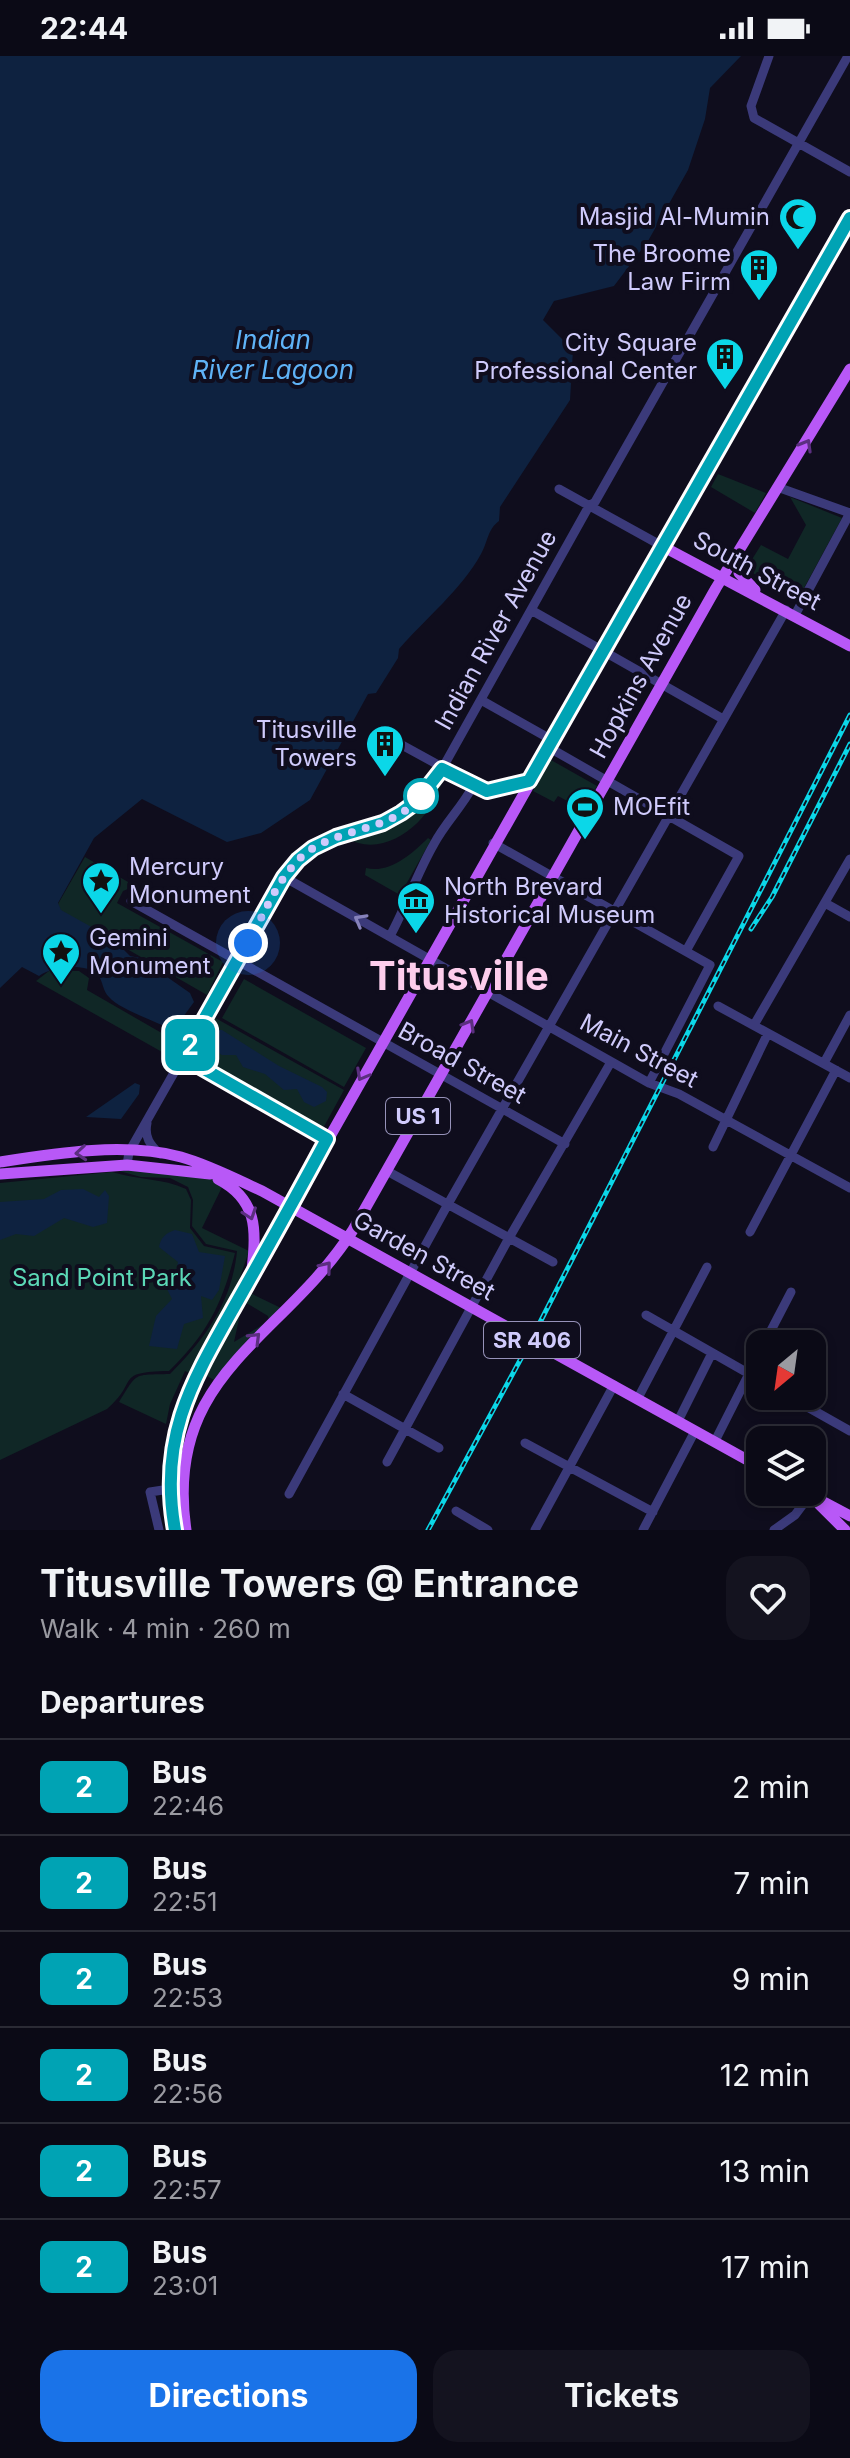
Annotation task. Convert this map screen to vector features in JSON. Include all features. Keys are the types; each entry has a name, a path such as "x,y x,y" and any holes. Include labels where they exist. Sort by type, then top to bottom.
{"main road":[{"name":"US 1","path":"175,1530 169,1489 175,1429 196,1373 493,843 850,218"},
{"name":"Hopkins Avenue","path":"214,1387 240,1353 301,1293 347,1239 722,579 850,369"},
{"name":"South Street","path":"662,546 850,646"},
{"path":"740,551 739,573 761,596"},
{"path":"0,1162 95,1152 128,1158"},
{"name":"Garden Street","path":"128,1158 160,1154 189,1160 235,1179 746,1459"},
{"path":"0,1174 128,1158"},
{"name":"Garden Street","path":"128,1158 235,1179"},
{"path":"207,1173 241,1194 253,1212 255,1235 251,1275"},
{"path":"196,1373 214,1387"},
{"name":"US 1","path":"186,1530 183,1487 192,1434 214,1387"},
{"path":"826,1503 850,1516"},
{"path":"820,1506 845,1530"}],"street":[{"path":"769,56 751,106 754,118 850,172"},
{"name":"Indian River Avenue","path":"128,1158 284,877 313,848 401,813 416,802 442,769 848,56"},
{"path":"289,1494 448,1204 723,719 850,513 780,488"},
{"name":"South Street","path":"559,489 662,546"},
{"path":"531,610 723,719"},
{"path":"481,700 608,781 739,856 686,951"},
{"path":"391,739 473,786 494,791 529,781"},
{"path":"390,936 411,899 413,881 436,840 461,809 473,786"},
{"path":"493,843 710,965 649,1083"},
{"path":"754,1025 850,859"},
{"name":"Main Street","path":"284,877 649,1083 726,1120 850,1188"},
{"name":"Broad Street","path":"131,901 565,1144"},
{"path":"825,903 850,917"},
{"path":"718,1006 850,1078"},
{"path":"824,1063 850,1015"},
{"path":"713,1147 768,1033"},
{"path":"183,1057 327,1139"},
{"path":"387,1462 509,1238 611,1062"},
{"path":"750,1232 836,1070"},
{"path":"149,1119 145,1132 150,1145 160,1154"},
{"path":"387,1171 553,1262"},
{"path":"638,1398 707,1267"},
{"path":"771,1330 791,1292"},
{"path":"646,1315 746,1372"},
{"path":"678,1421 712,1353"},
{"path":"715,1441 746,1380"},
{"path":"535,1530 614,1385"},
{"path":"343,1394 439,1448"},
{"path":"813,1410 850,1431"},
{"path":"643,1530 695,1431"},
{"path":"525,1443 653,1512"},
{"path":"159,1530 150,1492 183,1487"},
{"path":"774,1530 795,1515 801,1506"},
{"path":"456,1511 488,1530"}],"green space":[{"path":"718,474 766,493 755,513 711,487"},
{"path":"790,497 842,518 798,599 746,569 761,545 788,559 806,525"},
{"path":"551,760 597,786 584,810 558,796 554,802 533,791"},
{"path":"443,777 431,806 408,831 378,844 362,844 346,838 401,817 423,800"},
{"path":"428,838 431,840 400,895 365,875 366,868 383,868 400,861"},
{"path":"85,857 135,886 123,891 117,903 223,962 207,995 61,911 58,904"},
{"path":"49,971 79,971 89,978 87,990 179,1043 171,1057 36,981"},
{"path":"244,979 366,1048 344,1087 222,1018"},
{"path":"210,1015 344,1090 321,1132 187,1055"},
{"path":"110,1169 0,1180 0,1177"},
{"path":"112,1169 206,1176 223,1185 202,1228 249,1251 237,1286 241,1288 192,1374 185,1371 170,1404 166,1424 119,1402 137,1377 170,1374 195,1347 223,1303 237,1251 206,1244 192,1226 193,1200 188,1187 170,1178 141,1177"},
{"name":"Sand Point Park","path":"112,1172 186,1189 191,1200 190,1228 204,1246 235,1253 225,1288 203,1331 169,1371 133,1376 107,1409 0,1460 0,1183"},
{"path":"246,1291 281,1308 269,1320 268,1316 243,1301 234,1342 267,1322 214,1380 200,1372"}],"water":[{"name":"Indian River Lagoon","path":"0,56 741,56 710,88 705,119 688,170 648,241 614,286 554,301 543,320 573,350 570,400 500,507 499,521 492,528 473,567 399,649 398,658 376,693 368,694 310,800 261,833 227,842 142,799 94,838 58,903 61,910 113,939 130,956 140,958 190,993 194,1002 175,1028 170,1029 114,1001 105,992 98,975 85,968 60,968 39,976 22,967 0,988"},
{"path":"215,1030 222,1030 279,1066 322,1087 327,1092 326,1101 314,1107 304,1102 297,1089 284,1090 265,1074 243,1067 236,1055 222,1055 212,1049 209,1040"},
{"path":"135,1083 140,1085 139,1094 121,1119 86,1117"},
{"path":"83,1189 99,1197 105,1190 109,1196 107,1223 93,1227 64,1218 34,1236 16,1234 0,1240 0,1202 44,1199 61,1190"},
{"path":"175,1230 192,1234 199,1252 225,1256 219,1290 212,1300 201,1296 203,1318 184,1324 177,1349 149,1346 156,1316 172,1299 163,1281 175,1277 178,1262 159,1247 164,1236"}],"railway":[{"path":"428,1530 531,1340 850,715"},
{"path":"751,929 772,897 850,744"}],"bus line":[{"name":"2","path":"175,1530 169,1489 171,1460 175,1429 189,1388 327,1139 183,1057 284,877 313,848 336,837 383,823 401,813 416,802 442,769 487,791 498,791 529,781 850,218"}],"place":[{"name":"Masjid Al-Mumin","path":"798,251"},
{"name":"The Broome Law Firm","path":"759,302"},
{"name":"City Square Professional Center","path":"725,391"},
{"name":"Titusville Towers","path":"385,778"},
{"name":"MOEfit","path":"585,841"},
{"name":"Mercury Monument","path":"101,915"},
{"name":"North Brevard Historical Museum","path":"416,935"},
{"name":"Gemini Monument","path":"61,986"}],"district":[{"name":"Titusville","path":"459,976"}],"route":[{"path":"248,943 284,877 298,860 313,848 336,837 383,823 421,796"}]}
